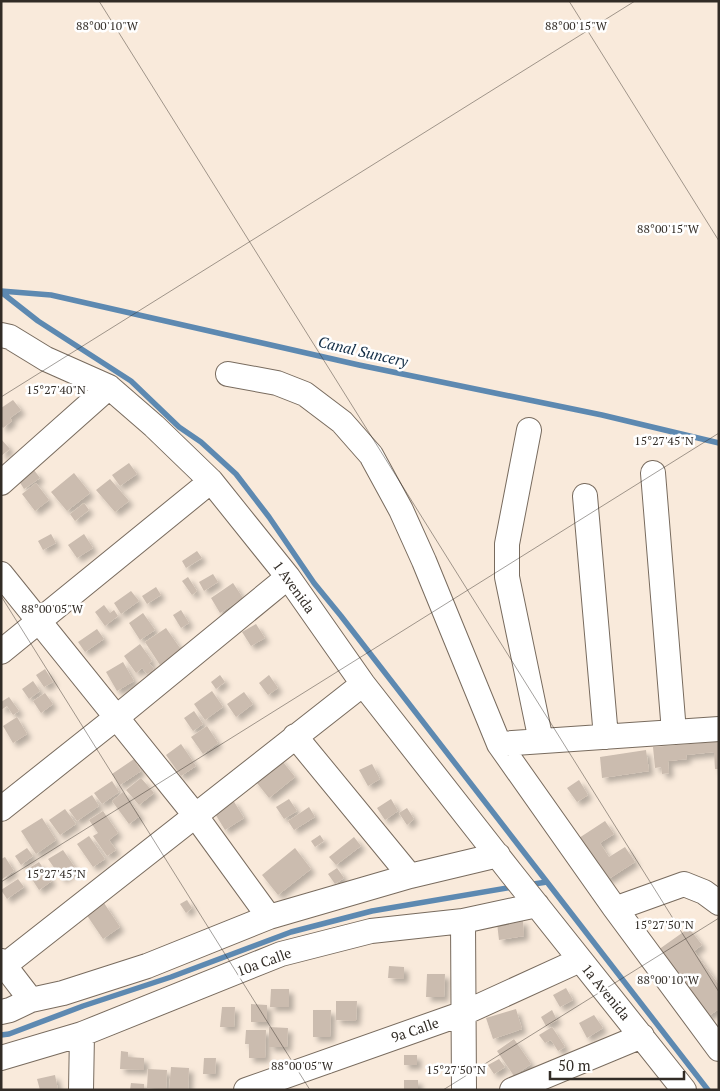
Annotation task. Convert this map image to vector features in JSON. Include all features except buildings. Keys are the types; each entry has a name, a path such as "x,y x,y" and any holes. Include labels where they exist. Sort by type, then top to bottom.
{"street":[{"name":"1 Avenida","path":"4,337 46,359 109,387 154,426 211,481 288,577 363,684 532,899"},
{"path":"228,374 277,384 305,394 342,422 371,456 401,510 499,744 614,907 719,1048"},
{"path":"1,483 109,387"},
{"path":"529,430 507,544 507,577 541,741"},
{"path":"653,473 674,732"},
{"path":"1,652 211,481"},
{"path":"585,496 606,736"},
{"path":"1,574 195,815 269,917"},
{"path":"1,809 288,577"},
{"path":"32,1000 3,963 363,684"},
{"path":"499,744 719,729"},
{"path":"295,736 410,876"},
{"path":"1,1012 32,1000 64,993 147,966 269,917 410,876 498,855"},
{"path":"614,907 620,907 684,884 704,892 719,903"},
{"name":"10a Calle","path":"1,1058 82,1034 281,954 371,931 463,921 532,899"},
{"name":"1a Avenida","path":"532,899 684,1090"},
{"path":"463,921 464,1090"},
{"name":"9a Calle","path":"246,1090 464,1014 580,960"},
{"path":"81,1090 82,1034"},
{"path":"512,1090 642,1036"}],"waterway":[{"name":"Canal Suncery","path":"1,291 51,295 359,365 602,415 719,443"},
{"path":"1,292 38,321 131,381 179,427 201,442 236,474 269,517 314,583 547,882"},
{"path":"527,885 547,882 708,1090"},
{"path":"1,1035 9,1034 83,1006 171,977 291,932 372,911 513,887"}]}
